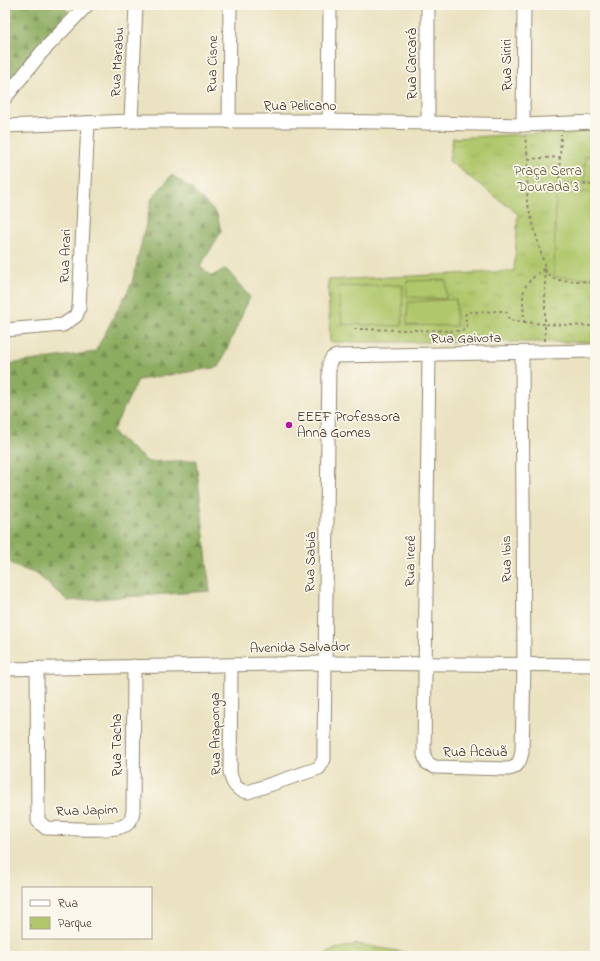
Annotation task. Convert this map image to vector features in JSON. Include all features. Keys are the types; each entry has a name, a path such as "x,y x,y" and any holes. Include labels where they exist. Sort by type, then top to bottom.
{"street":[{"path":"5,98 41,52 87,5"},
{"name":"Rua Marabu","path":"131,121 136,5"},
{"name":"Rua Cisne","path":"229,122 230,5"},
{"path":"329,121 330,5"},
{"name":"Rua Carcará","path":"428,5 428,123"},
{"name":"Rua Siriri","path":"523,125 524,5"},
{"name":"Rua Pelicano","path":"5,126 131,121 329,121 523,125 595,122"},
{"name":"Rua Arari","path":"5,330 63,325 76,316 79,308 88,123"},
{"name":"Rua Gaivota","path":"337,356 522,354 595,351"},
{"name":"Rua Ibis","path":"519,763 522,752 524,665 522,354"},
{"name":"Rua Irerê","path":"429,355 424,743 425,758 429,765"},
{"name":"Rua Sabiá","path":"248,792 316,770 322,764 324,759 329,364 332,358 337,356"},
{"name":"Avenida Salvador","path":"5,669 134,666 231,666 325,663 595,665"},
{"name":"Rua Tacha","path":"128,824 133,811 134,666"},
{"name":"Rua Araponga","path":"231,666 230,772 235,786 244,792 248,792"},
{"name":"Rua Japim","path":"37,669 38,819 41,825 46,828 111,829 128,824"},
{"name":"Rua Acauã","path":"429,765 434,767 512,769 519,763"}],"path":[{"path":"561,124 559,178 562,183 595,185"},
{"path":"523,125 528,159 527,202 545,268 545,353"},
{"path":"528,159 560,157"},
{"path":"545,268 553,279 595,282"},
{"path":"524,322 524,287 529,280 545,268"},
{"path":"354,330 462,331 466,327 465,315 468,312 505,311 509,320 545,324 590,326 595,322"}],"green space":[{"path":"5,5 62,5 76,19 5,84"},
{"name":"Praça Serra Dourada 3","path":"595,130 595,342 330,342 328,280 514,271 518,214 449,161 453,138"},
{"path":"585,156 595,156 595,182 585,182"},
{"path":"172,175 192,189 217,214 221,232 200,267 212,276 225,269 250,297 219,367 138,380 112,432 148,462 196,460 210,591 68,601 37,574 14,566 5,556 5,362 8,364 95,352 132,283 152,198"},
{"path":"595,192 595,278 554,277 556,193"},
{"path":"446,280 446,299 407,297 407,281"},
{"path":"403,285 402,326 342,324 338,287"},
{"path":"456,299 456,326 407,325 408,302"},
{"path":"358,944 424,956 322,956 335,949"}],"place":[{"name":"EEEF Professora Anna Gomes","path":"289,425"}]}
